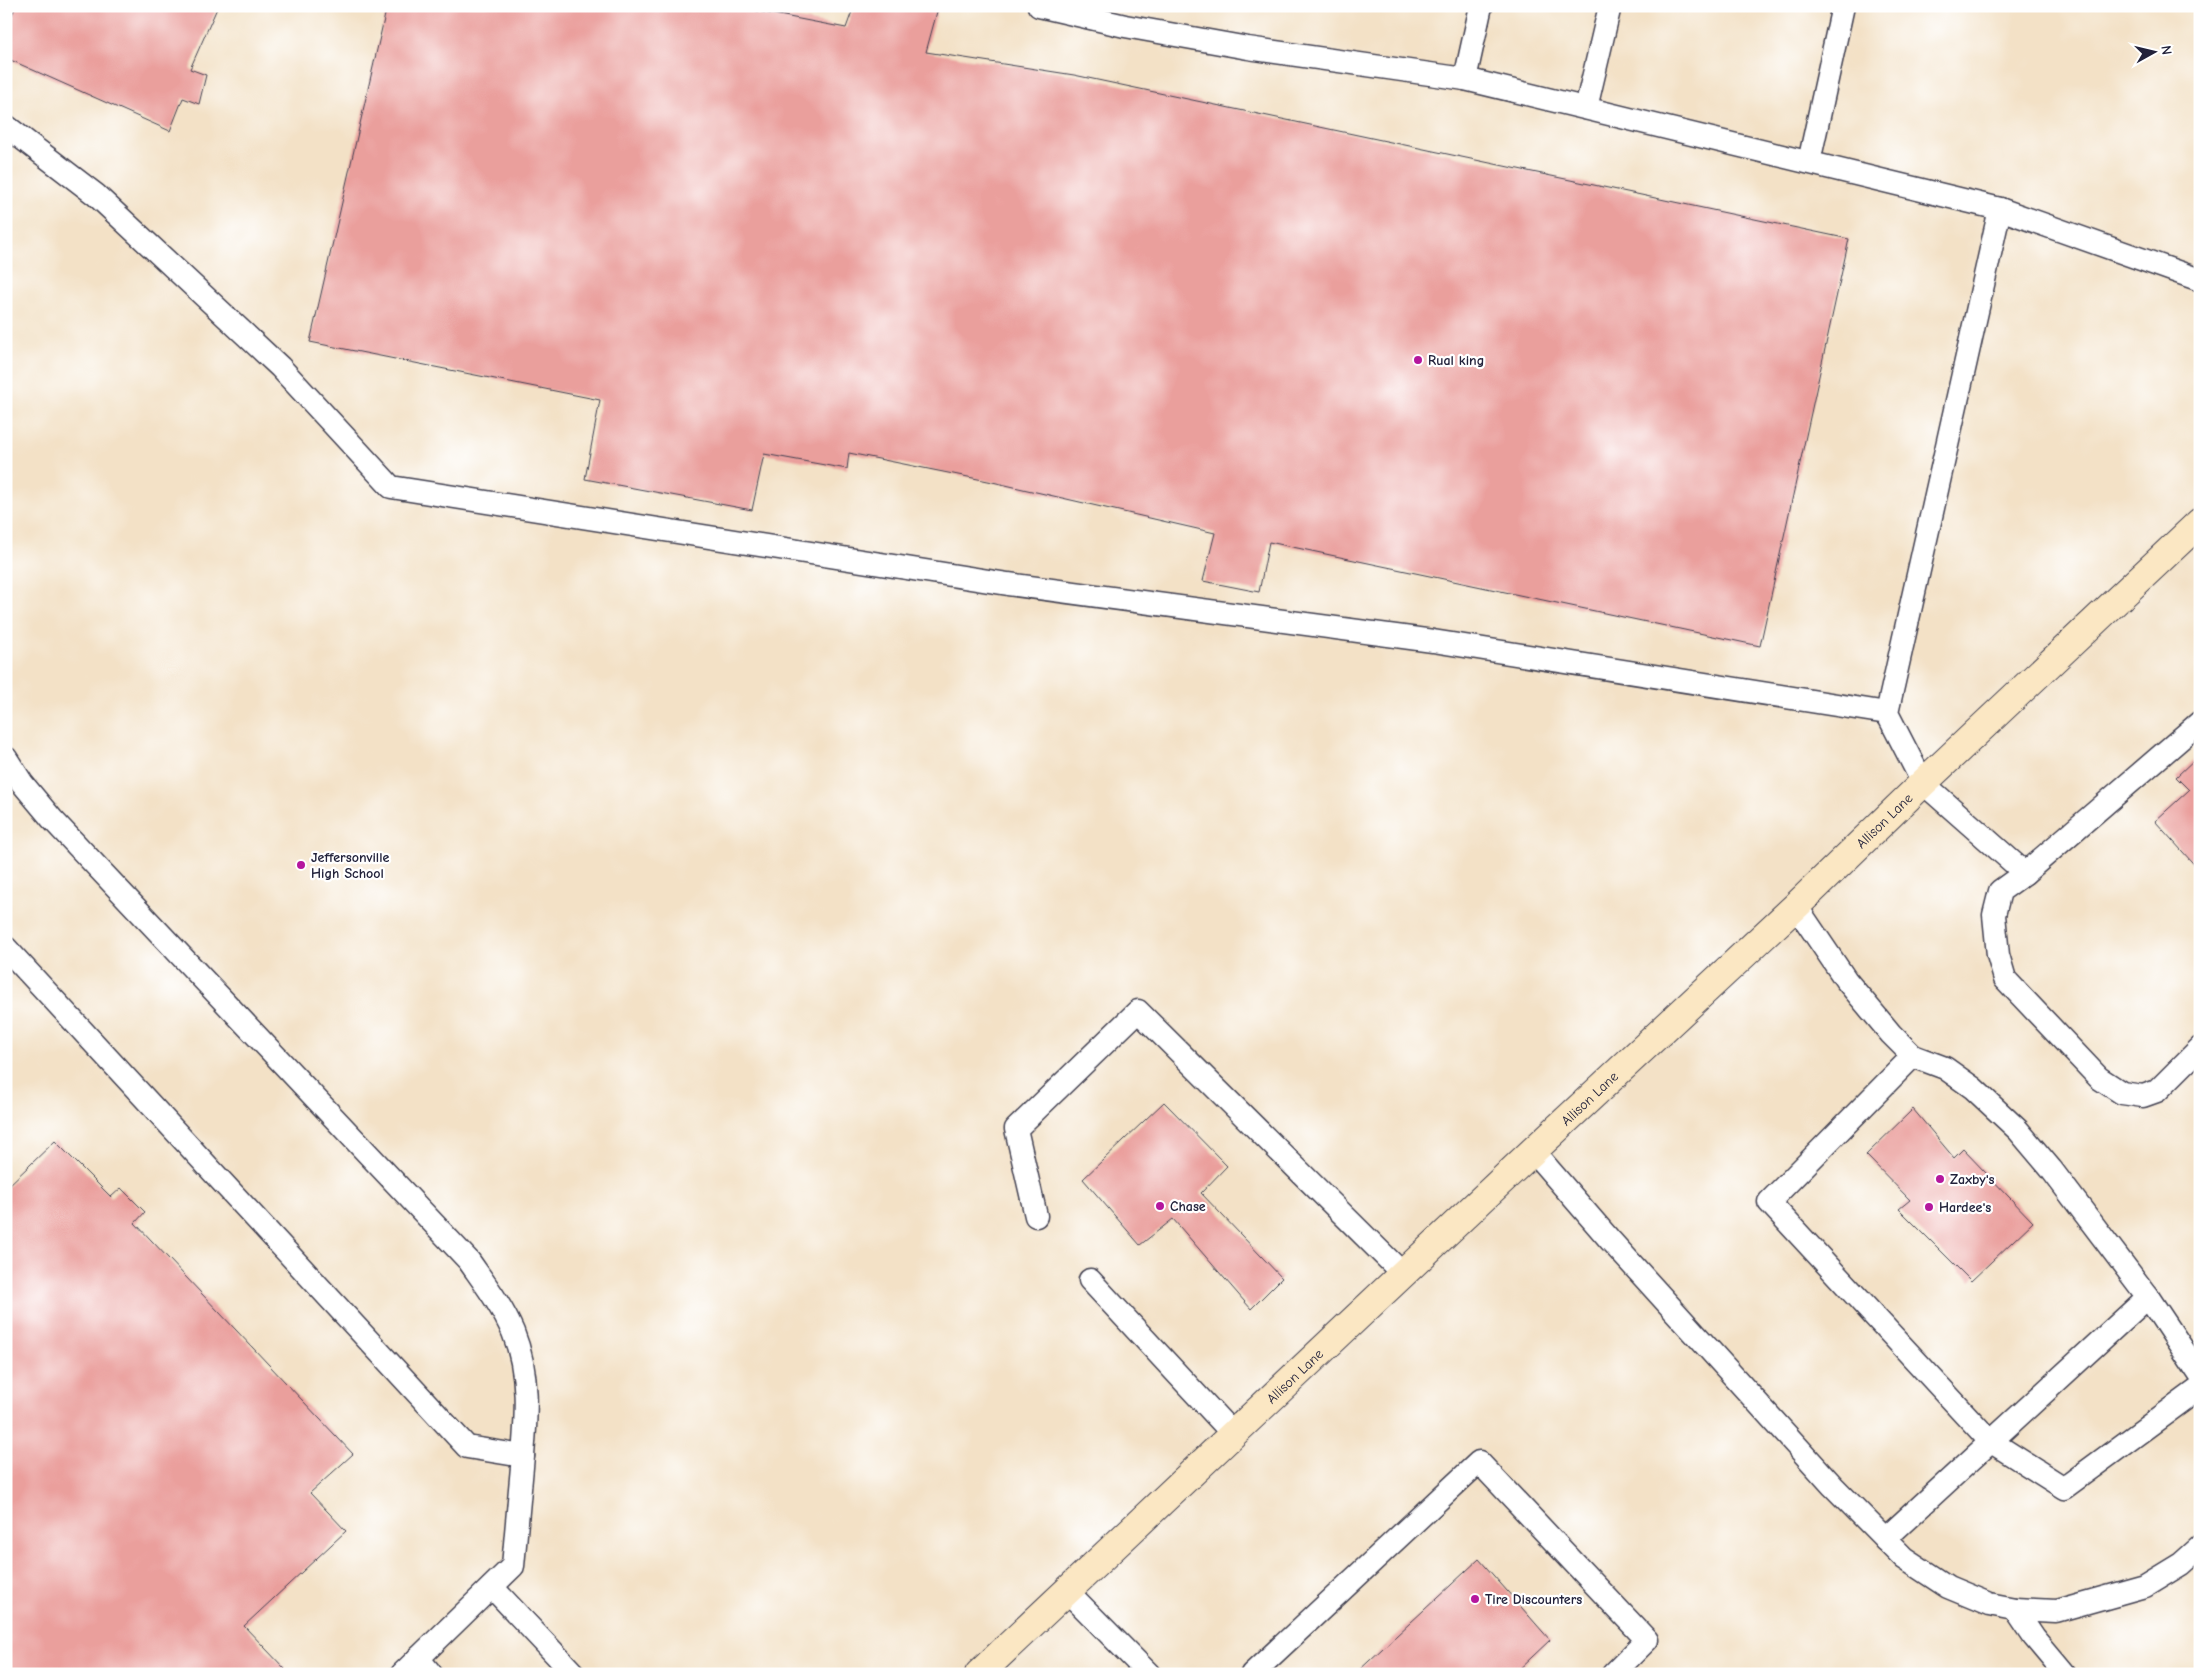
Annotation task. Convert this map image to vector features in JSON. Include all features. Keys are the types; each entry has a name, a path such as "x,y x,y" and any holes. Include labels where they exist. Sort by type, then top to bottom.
{"main road":[{"name":"Allison Lane","path":"979,1674 1533,1151 1796,906 1923,783 2200,522"}],"lane":[{"path":"1039,6 1124,26 1239,47 1361,66 1465,79 2000,208 2200,280"},
{"path":"1465,79 1481,6"},
{"path":"1586,108 1610,6"},
{"path":"1809,162 1842,6"},
{"path":"6,126 96,195 280,367 391,486 1008,584 1433,641 1887,713"},
{"path":"2000,208 1887,713 1923,783 2025,872"},
{"path":"2200,722 2025,872 2000,891 1994,915 1998,955 2005,979 2099,1078 2122,1093 2143,1096 2157,1091 2200,1048"},
{"path":"6,758 22,783 52,820 469,1261 496,1299 513,1332 522,1358 526,1382 527,1412 513,1566 492,1587 424,1666 402,1674"},
{"path":"1796,906 1866,1006 1913,1056 1944,1068 1966,1083 2018,1130 2148,1296 2200,1376"},
{"path":"6,948 467,1447 523,1456"},
{"path":"1036,1216 1016,1129 1138,1011 1403,1274"},
{"path":"1913,1056 1769,1202 1990,1441 2064,1488 2200,1388"},
{"path":"1533,1151 1617,1247 1827,1479 1904,1558 1948,1587 1989,1604 2056,1611 2145,1586 2181,1564 2200,1547"},
{"path":"1090,1280 1234,1434"},
{"path":"1885,1538 2148,1296"},
{"path":"1252,1674 1480,1462 1647,1640 1613,1674"},
{"path":"492,1587 574,1674"},
{"path":"1067,1591 1149,1674"},
{"path":"2015,1608 2034,1637 2065,1674"}],"building":[{"path":"16,6 218,6 190,69 206,75 199,104 183,98 170,131 6,58 6,27"},
{"path":"387,6 732,6 846,28 854,6 931,6 938,8 926,52 1074,75 1849,239 1760,646 1269,542 1259,592 1203,581 1215,533 988,481 849,453 847,469 764,454 752,510 585,479 600,400 310,342"},
{"path":"2200,754 2200,871 2155,821 2189,790 2176,777"},
{"name":"Chase","path":"1164,1102 1227,1166 1201,1193 1282,1278 1251,1309 1173,1219 1140,1245 1083,1179"},
{"name":"Zaxby's","path":"1913,1109 1954,1158 1963,1149 2033,1222 1971,1281 1899,1209 1910,1200 1866,1155"},
{"path":"55,1141 111,1197 121,1188 145,1212 135,1223 353,1454 310,1493 346,1531 244,1626 285,1669 280,1674 6,1674 6,1188"},
{"name":"Tire Discounters","path":"1479,1559 1550,1640 1514,1674 1355,1674"}],"place":[{"name":"Rual king","path":"1418,360"},
{"name":"Jeffersonville High School","path":"301,865"},
{"name":"Zaxby's","path":"1940,1179"},
{"name":"Chase","path":"1160,1206"},
{"name":"Hardee's","path":"1929,1207"},
{"name":"Tire Discounters","path":"1475,1599"}]}
